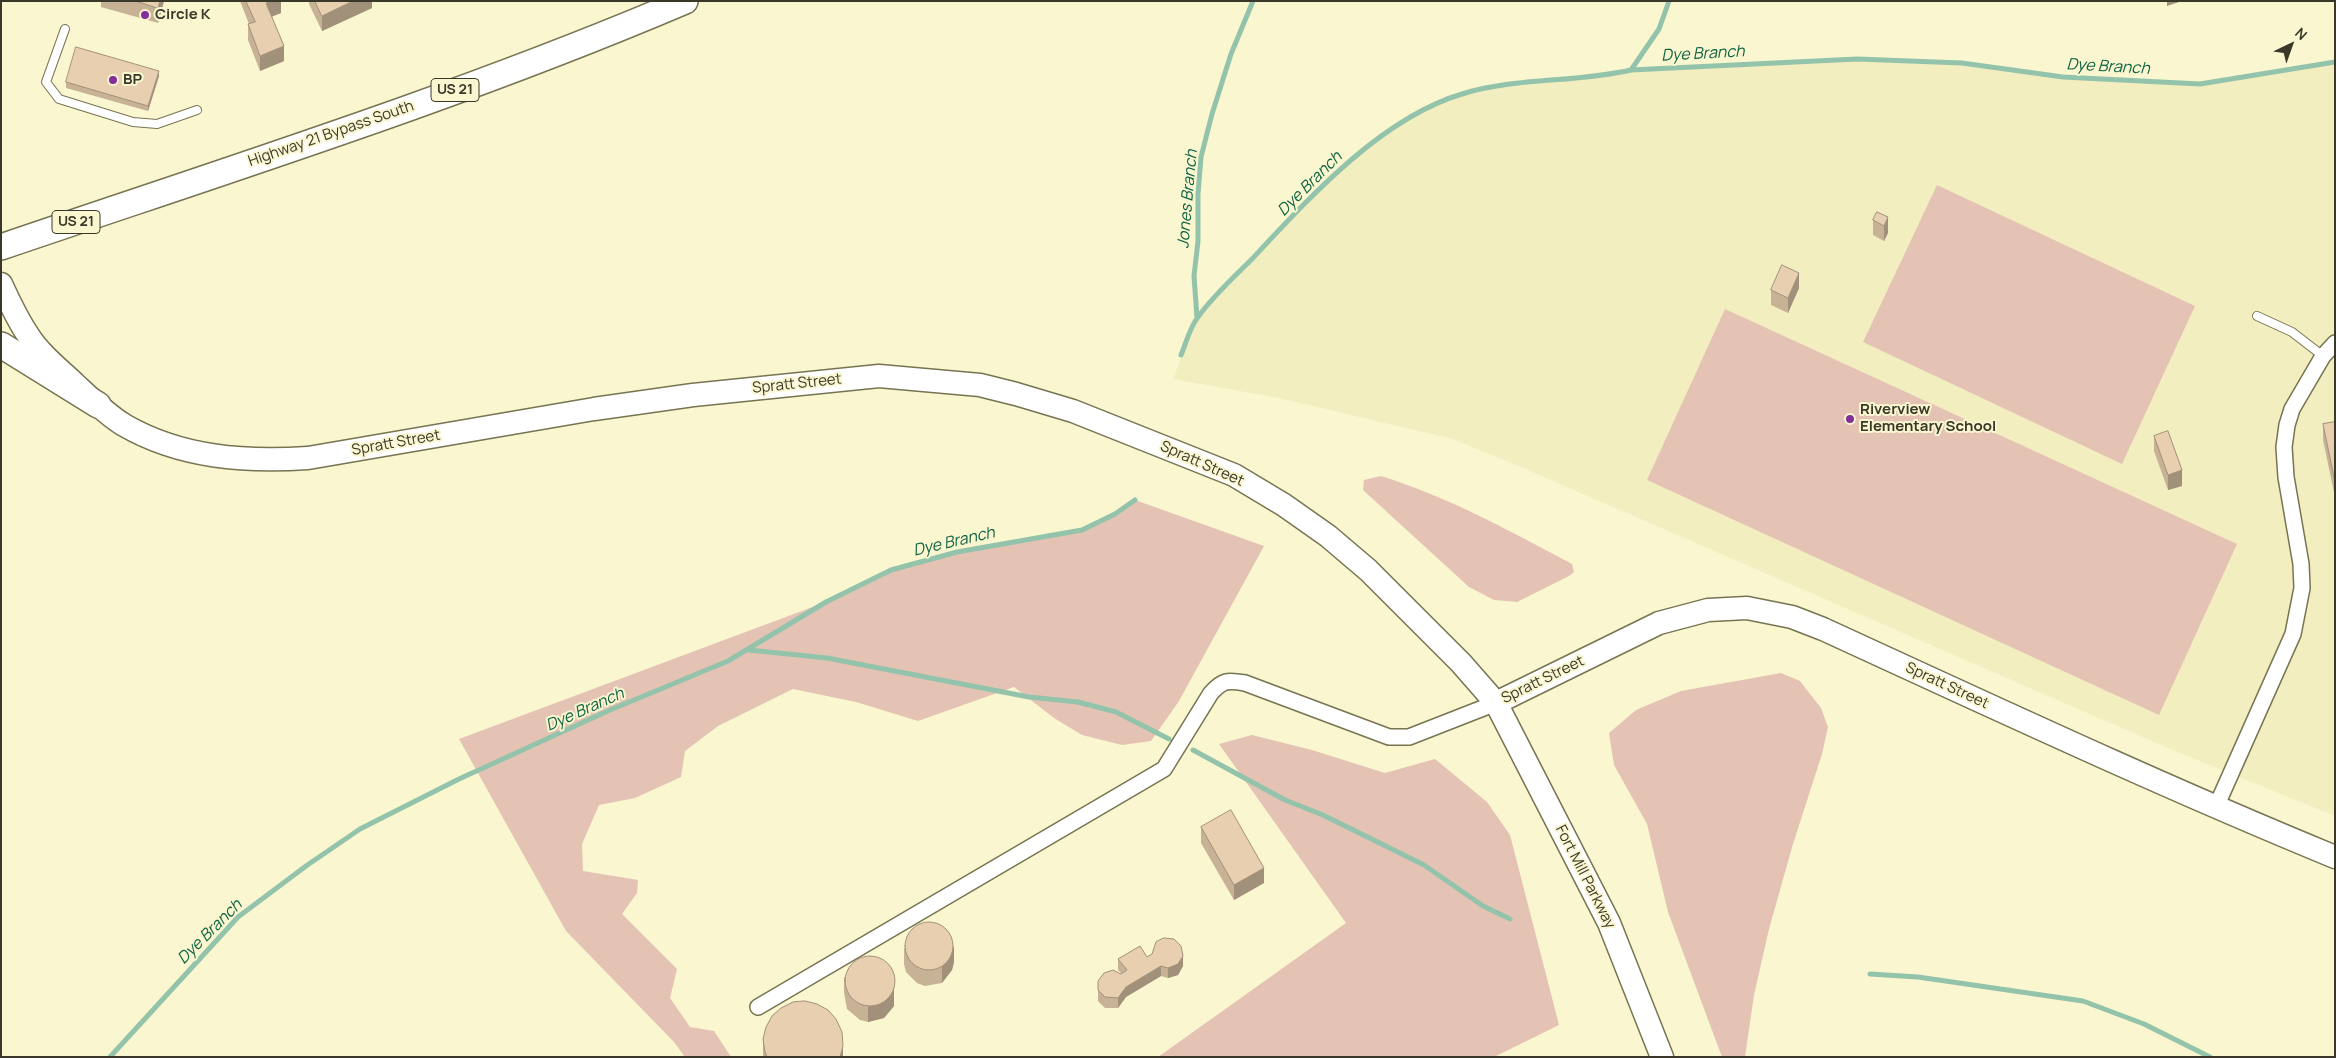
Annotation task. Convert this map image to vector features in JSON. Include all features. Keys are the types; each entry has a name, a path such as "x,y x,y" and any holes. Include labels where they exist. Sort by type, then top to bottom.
{"main road":[{"name":"Highway 21 Bypass South","path":"1,247 416,105 625,26 685,1"},
{"name":"Spratt Street","path":"1,284 28,335 61,371 98,405 124,425 159,441 207,455 263,461 308,458 657,400 835,380 879,376 980,385 1073,411 1159,444 1234,475 1284,505 1328,536 1368,570 1461,663 1496,703 1659,624 1708,610 1747,608 1792,617 1823,629 2216,808 2335,857"},
{"path":"1,345 98,405"},
{"name":"Fort Mill Parkway","path":"1496,703 1609,923 1662,1057"}],"street":[{"path":"2216,808 2294,634 2300,607 2301,564 2286,477 2284,447 2286,425 2292,408 2315,373 2329,358 2335,343"},
{"path":"758,1007 1164,769 1211,694 1218,686 1228,680 1244,683 1389,737 1409,737 1496,703"}],"lane":[{"path":"65,29 46,82 59,99 133,122 157,124 197,110"},
{"path":"2257,316 2292,332 2329,358"}],"shaded area":[{"name":"Riverview Elementary School","path":"1857,59 1962,63 2063,77 2200,84 2335,62 2335,816 2168,748 1453,439 1279,398 1173,379 1197,318 1343,166 1419,113 1462,94 1514,83 1601,77 1631,70"},
{"path":"1937,185 2195,306 2122,464 1863,342"},
{"path":"1725,309 2237,544 2159,715 1647,480"},
{"path":"1381,476 1455,504 1502,527 1572,564 1574,572 1517,602 1494,600 1469,587 1363,490 1364,480"},
{"path":"1135,500 1264,546 1179,701 1151,741 1122,745 1082,735 1054,718 1014,687 918,721 856,702 793,689 718,726 685,751 681,777 635,798 599,805 582,844 583,871 638,880 637,893 622,914 677,969 670,998 690,1027 714,1031 731,1057 685,1057 674,1042 566,931 459,739 826,602 891,570 957,552 1082,530 1115,514"},
{"path":"1781,673 1800,681 1821,708 1828,727 1822,754 1793,844 1769,929 1754,995 1745,1057 1722,1057 1668,912 1647,824 1614,765 1609,733 1636,710 1681,691"},
{"path":"1252,735 1312,750 1385,773 1435,759 1487,802 1510,835 1559,1025 1494,1057 1158,1057 1346,923 1219,744"}],"building":[{"path":"136,1 160,1 158,8"},
{"path":"246,1 271,1 266,3 284,46 260,56 248,24 255,22"},
{"path":"315,1 353,1 322,16"},
{"path":"76,47 159,71 148,106 66,82"},
{"path":"1877,212 1888,217 1884,226 1873,220"},
{"path":"1782,265 1799,273 1788,298 1771,290"},
{"path":"2335,422 2335,482 2323,424"},
{"path":"2168,431 2182,470 2168,475 2154,436"},
{"path":"1231,810 1264,868 1234,885 1201,827"},
{"path":"924,922 934,922 943,926 949,932 952,937 952,955 943,966 934,970 924,970 915,966 909,960 905,951 905,941 909,932 915,926"},
{"path":"1164,938 1174,939 1181,946 1183,956 1178,964 1168,968 1161,966 1126,987 1118,998 1105,997 1098,990 1098,981 1104,973 1113,970 1121,974 1127,970 1118,959 1140,946 1147,957 1152,954 1156,942"},
{"path":"870,956 880,958 888,963 893,971 895,981 893,991 888,999 880,1004 870,1006 860,1004 852,999 847,991 845,981 847,971 852,963 860,958"},
{"path":"805,1001 817,1004 828,1010 836,1019 842,1032 843,1046 840,1057 767,1057 763,1039 766,1027 772,1016 781,1008 793,1002"}],"waterway":[{"name":"Jones Branch","path":"1197,318 1194,276 1198,241 1198,194 1201,157 1231,54 1253,1"},
{"path":"1631,70 1659,29 1669,1"},
{"name":"Dye Branch","path":"1181,355 1193,325 1210,302 1322,186 1375,141 1403,121 1432,105 1462,94 1525,82 1589,77 1631,70 1857,59 1962,63 2063,77 2200,84 2335,62"},
{"name":"Dye Branch","path":"110,1057 238,917 306,866 360,829 459,779 610,710 728,661 826,602 891,570 957,552 1082,530 1115,514 1135,500"},
{"path":"749,650 827,658 1029,697 1078,702 1116,712 1169,739"},
{"path":"1193,750 1285,800 1323,815 1424,865 1483,906 1510,919"},
{"path":"1870,974 1918,977 2083,1001 2144,1024 2210,1057"}],"place":[{"name":"Circle K","path":"145,15"},
{"name":"BP","path":"113,80"},
{"name":"Riverview Elementary School","path":"1850,419"}]}
